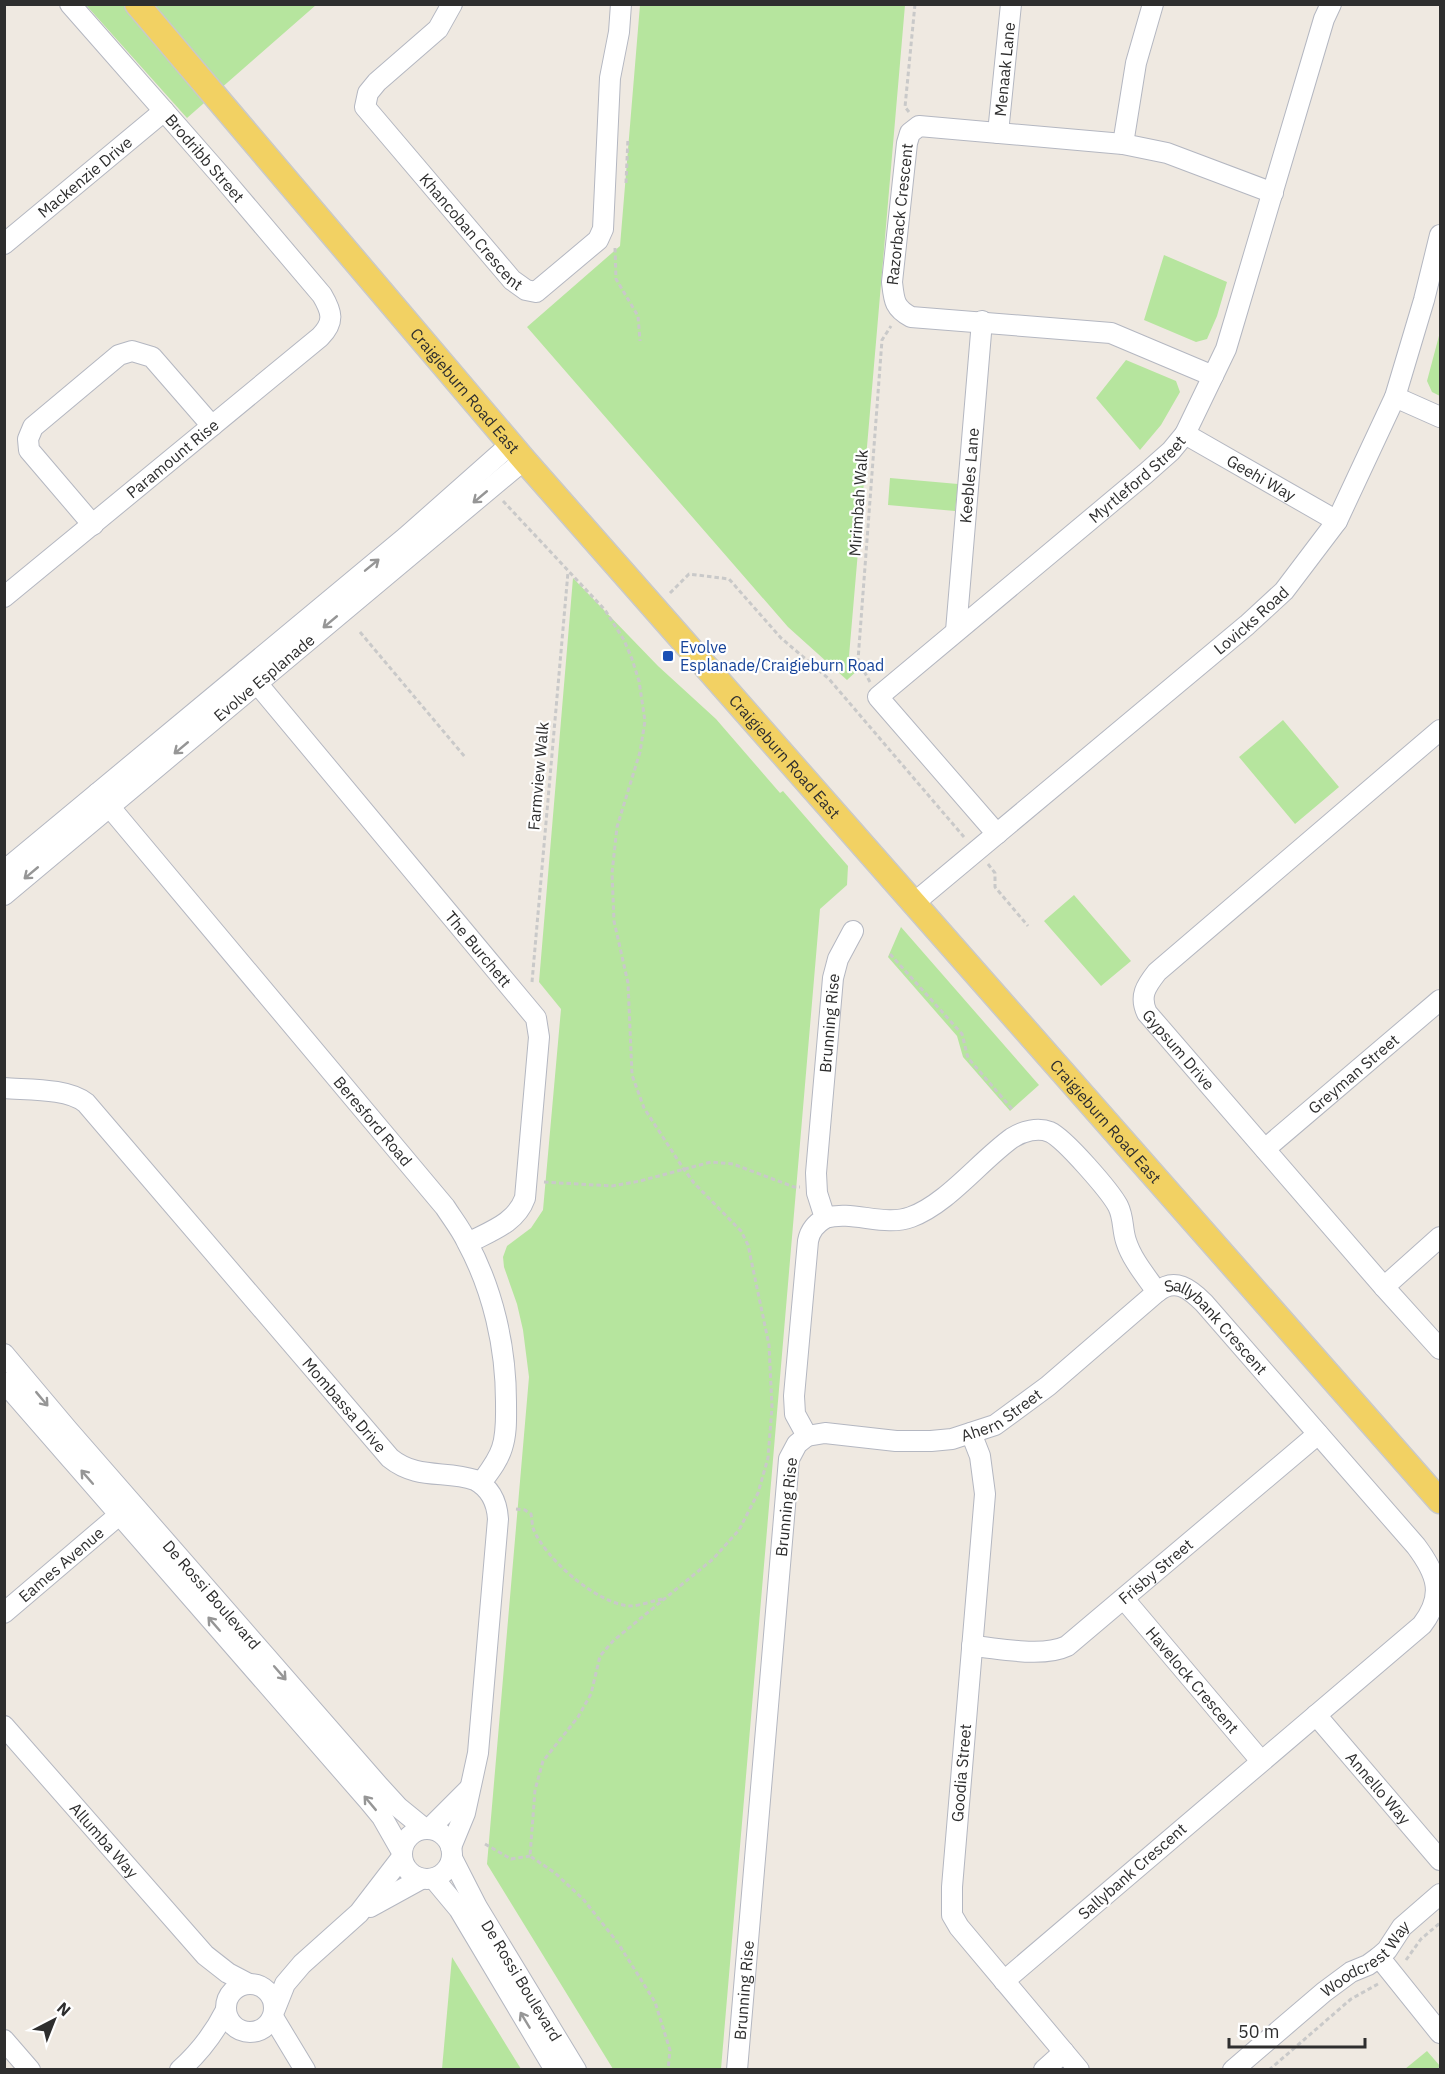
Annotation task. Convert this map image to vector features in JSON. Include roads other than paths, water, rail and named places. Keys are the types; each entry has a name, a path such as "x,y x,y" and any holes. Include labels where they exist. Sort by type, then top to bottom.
{"main road":[{"name":"Craigieburn Road East","path":"137,4 518,452 1440,1501"}],"street":[{"name":"Brodribb Street","path":"70,4 322,296 332,317"},
{"name":"Khancoban Crescent","path":"452,4 438,29 377,82 368,93 365,107 512,280 526,290 536,292 598,240 603,229 610,78 619,32 621,4"},
{"name":"Menaak Lane","path":"998,133 1011,4"},
{"path":"1123,144 1136,63 1153,4"},
{"name":"Myrtleford Street","path":"997,834 878,697 1145,474 1171,451 1185,434 1226,349 1324,19 1331,4"},
{"name":"Mackenzie Drive","path":"5,242 164,111"},
{"name":"Razorback Crescent","path":"1213,376 1111,333 911,317 900,311 894,299 893,270 907,143 910,134 919,126 1123,144 1167,153 1273,193"},
{"name":"Lovicks Road","path":"914,903 1247,626 1284,591 1337,521 1395,397 1424,300 1440,235"},
{"name":"Paramount Rise","path":"4,597 320,337 328,329 332,317"},
{"name":"Keebles Lane","path":"956,631 982,321"},
{"path":"93,525 29,450 28,439 33,427 119,355 132,351 152,357 212,426"},
{"path":"1395,397 1440,417"},
{"name":"Geehi Way","path":"1185,434 1337,521"},
{"name":"Evolve Esplanade","path":"4,895 104,800 251,677 492,487 518,452"},
{"name":"Evolve Esplanade","path":"251,677 418,527 518,452"},
{"name":"The Burchett","path":"251,677 536,1018 539,1037 527,1180 522,1205 513,1218 468,1243"},
{"name":"Gypsum Drive","path":"1440,730 1157,972 1142,996 1147,1013 1440,1349"},
{"name":"Evolve Esplanade","path":"4,871 104,800"},
{"name":"Beresford Road","path":"104,800 445,1207 468,1243 490,1298 498,1327 504,1358 506,1388 506,1427 502,1447 498,1458 481,1483"},
{"name":"Brunning Rise","path":"737,2070 789,1459 797,1444 807,1436 795,1414 794,1396 809,1235 815,1225 825,1218 816,1188 816,1173 833,978 838,958 853,931"},
{"name":"Greyman Street","path":"1264,1149 1440,1000"},
{"name":"Mombassa Drive","path":"4,1088 61,1093 82,1099 390,1458 404,1468 415,1472 468,1478 481,1483"},
{"name":"Sallybank Crescent","path":"825,1218 845,1215 895,1220 908,1218 933,1205 1011,1138 1030,1130 1050,1132 1064,1142 1112,1197 1122,1216 1127,1245 1157,1292 1174,1285 1193,1292 1416,1546 1437,1581 1438,1594 1432,1612 1422,1625 1004,1981"},
{"path":"1384,1287 1440,1237"},
{"name":"Ahern Street","path":"807,1436 825,1433 896,1441 931,1442 952,1439 995,1425 1024,1405 1157,1292"},
{"name":"De Rossi Boulevard","path":"4,1354 398,1808 427,1829"},
{"name":"De Rossi Boulevard","path":"4,1382 368,1800 382,1817 402,1854"},
{"name":"Goodia Street","path":"971,1433 980,1456 985,1494 951,1903 952,1915 958,1927 1079,2070"},
{"name":"Frisby Street","path":"972,1646 1056,1652 1077,1639 1318,1434"},
{"path":"360,1913 446,1871 465,1812 478,1753 498,1519 490,1494 481,1483"},
{"name":"Eames Avenue","path":"4,1613 119,1515"},
{"name":"Havelock Crescent","path":"1124,1599 1261,1761"},
{"name":"Annello Way","path":"1316,1714 1440,1860"},
{"name":"Allumba Way","path":"4,1726 204,1955 219,1981 227,2006"},
{"path":"199,2052 227,2038 262,2029 274,2013 285,1984 302,1964 360,1913 402,1854 404,1843 409,1836 427,1829 469,1790"},
{"path":"427,1829 443,1835 451,1853"},
{"name":"De Rossi Boulevard","path":"451,1853 477,1906 576,2070"},
{"path":"402,1854 408,1871 427,1879"},
{"name":"De Rossi Boulevard","path":"427,1879 459,1909 555,2070"},
{"name":"Woodcrest Way","path":"1233,2070 1333,1985 1379,1957 1387,1950 1402,1927 1440,1894"},
{"name":"Allumba Way","path":"204,1955 228,1973 253,1985"},
{"path":"1379,1957 1440,2033"},
{"path":"180,2070 199,2052 216,2030 235,1990 277,1977 302,1964"},
{"path":"253,1985 270,1994 274,2013 303,2068"},
{"path":"227,2006 233,2024 276,2044 303,2068"},
{"path":"4,2040 30,2070"},
{"path":"1044,2070 1064,2052"}],"place":[{"name":"Evolve Esplanade/Craigieburn Road","path":"668,656"}]}
